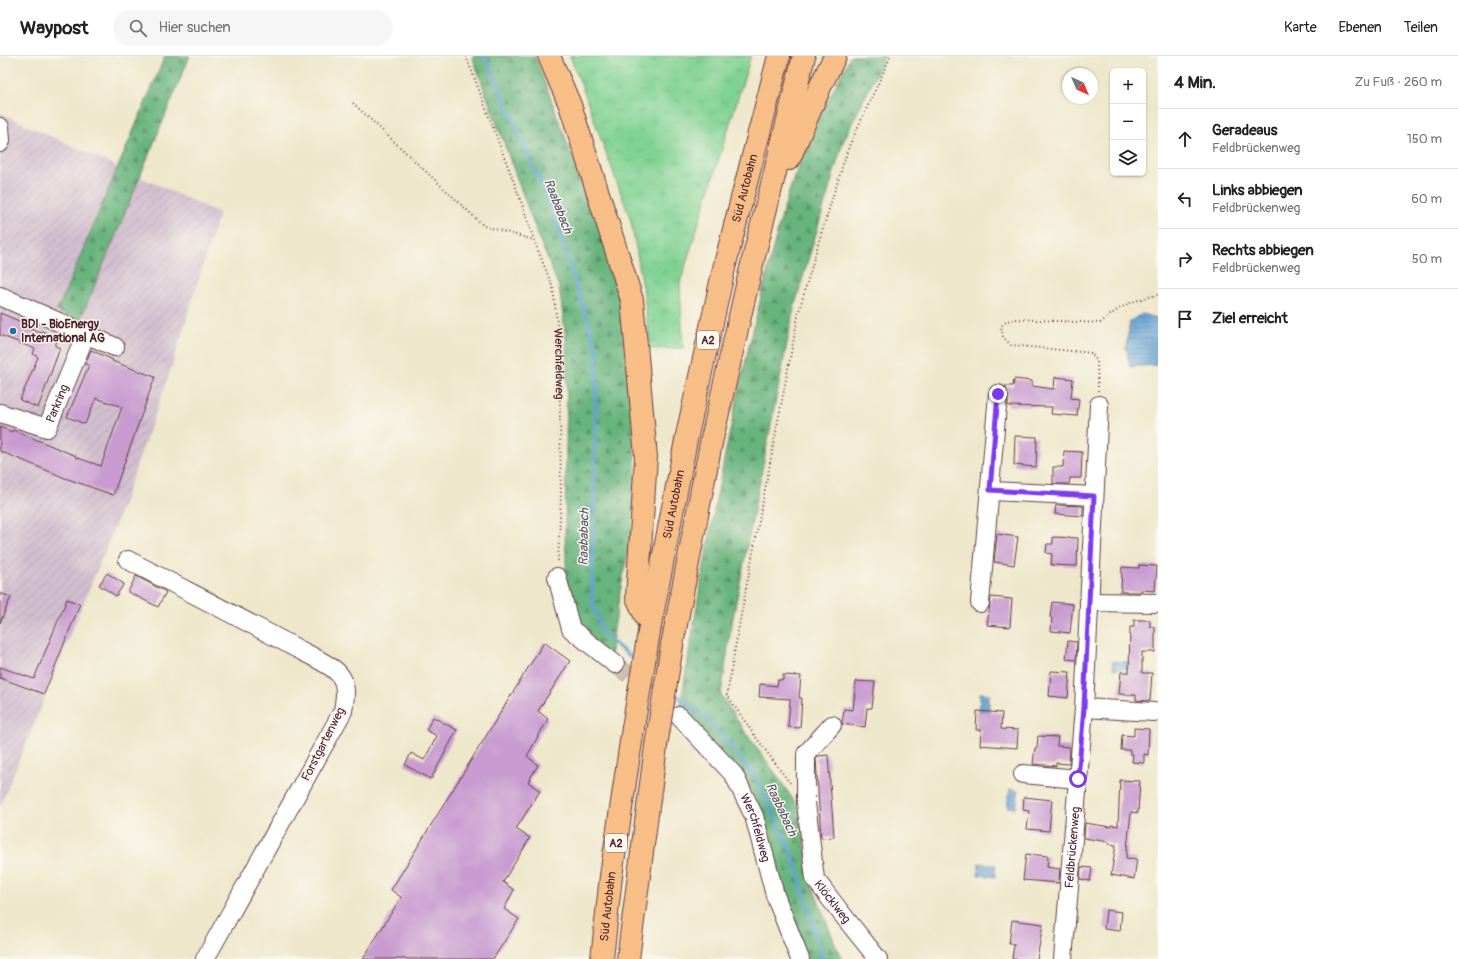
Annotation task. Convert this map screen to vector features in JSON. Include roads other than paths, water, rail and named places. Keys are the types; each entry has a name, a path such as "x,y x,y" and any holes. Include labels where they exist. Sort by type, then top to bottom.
{"highway":[{"path":"549,56 570,105 632,300 646,457 637,597 650,626"},
{"name":"Süd Autobahn","path":"602,959 611,876 632,728 687,435 723,272 779,56"},
{"name":"Süd Autobahn","path":"628,959 656,746 672,645 711,443 751,268 804,56"},
{"path":"766,210 835,56"}],"street":[{"path":"0,127 0,143"},
{"path":"0,296 115,347"},
{"name":"Parkring","path":"0,413 46,428 86,334"},
{"path":"980,602 998,394"},
{"name":"Feldbrückenweg","path":"1063,959 1084,708 1099,405"},
{"path":"990,490 1094,496"},
{"name":"Forstgartenweg","path":"128,560 277,638 327,666 338,673 344,682 345,697 343,711 206,959"},
{"path":"557,577 571,629 615,664"},
{"path":"1089,602 1158,603"},
{"path":"1084,708 1154,712"},
{"name":"Werchfeldweg","path":"679,716 734,775 754,816 775,895 800,959"},
{"name":"Klöcklweg","path":"832,725 806,754 806,802 816,879 878,959"},
{"path":"1023,774 1078,779"}],"water":[{"path":"1142,314 1158,318 1158,365 1130,367 1126,347 1130,321"},
{"path":"1113,661 1132,662 1132,669 1113,669"},
{"path":"980,693 989,694 989,711 979,711"},
{"path":"1010,789 1019,791 1016,808 1007,807"},
{"path":"979,863 996,865 995,877 978,875"}],"waterway":[{"name":"Raababach","path":"485,56 552,209 597,350 592,600 603,634 637,662"},
{"name":"Raababach","path":"672,691 713,725 757,779 793,856 823,959"}],"tunnel":[{"path":"615,664 672,710"}],"place":[{"name":"BDI - BioEnergy International AG","path":"13,331"}]}
